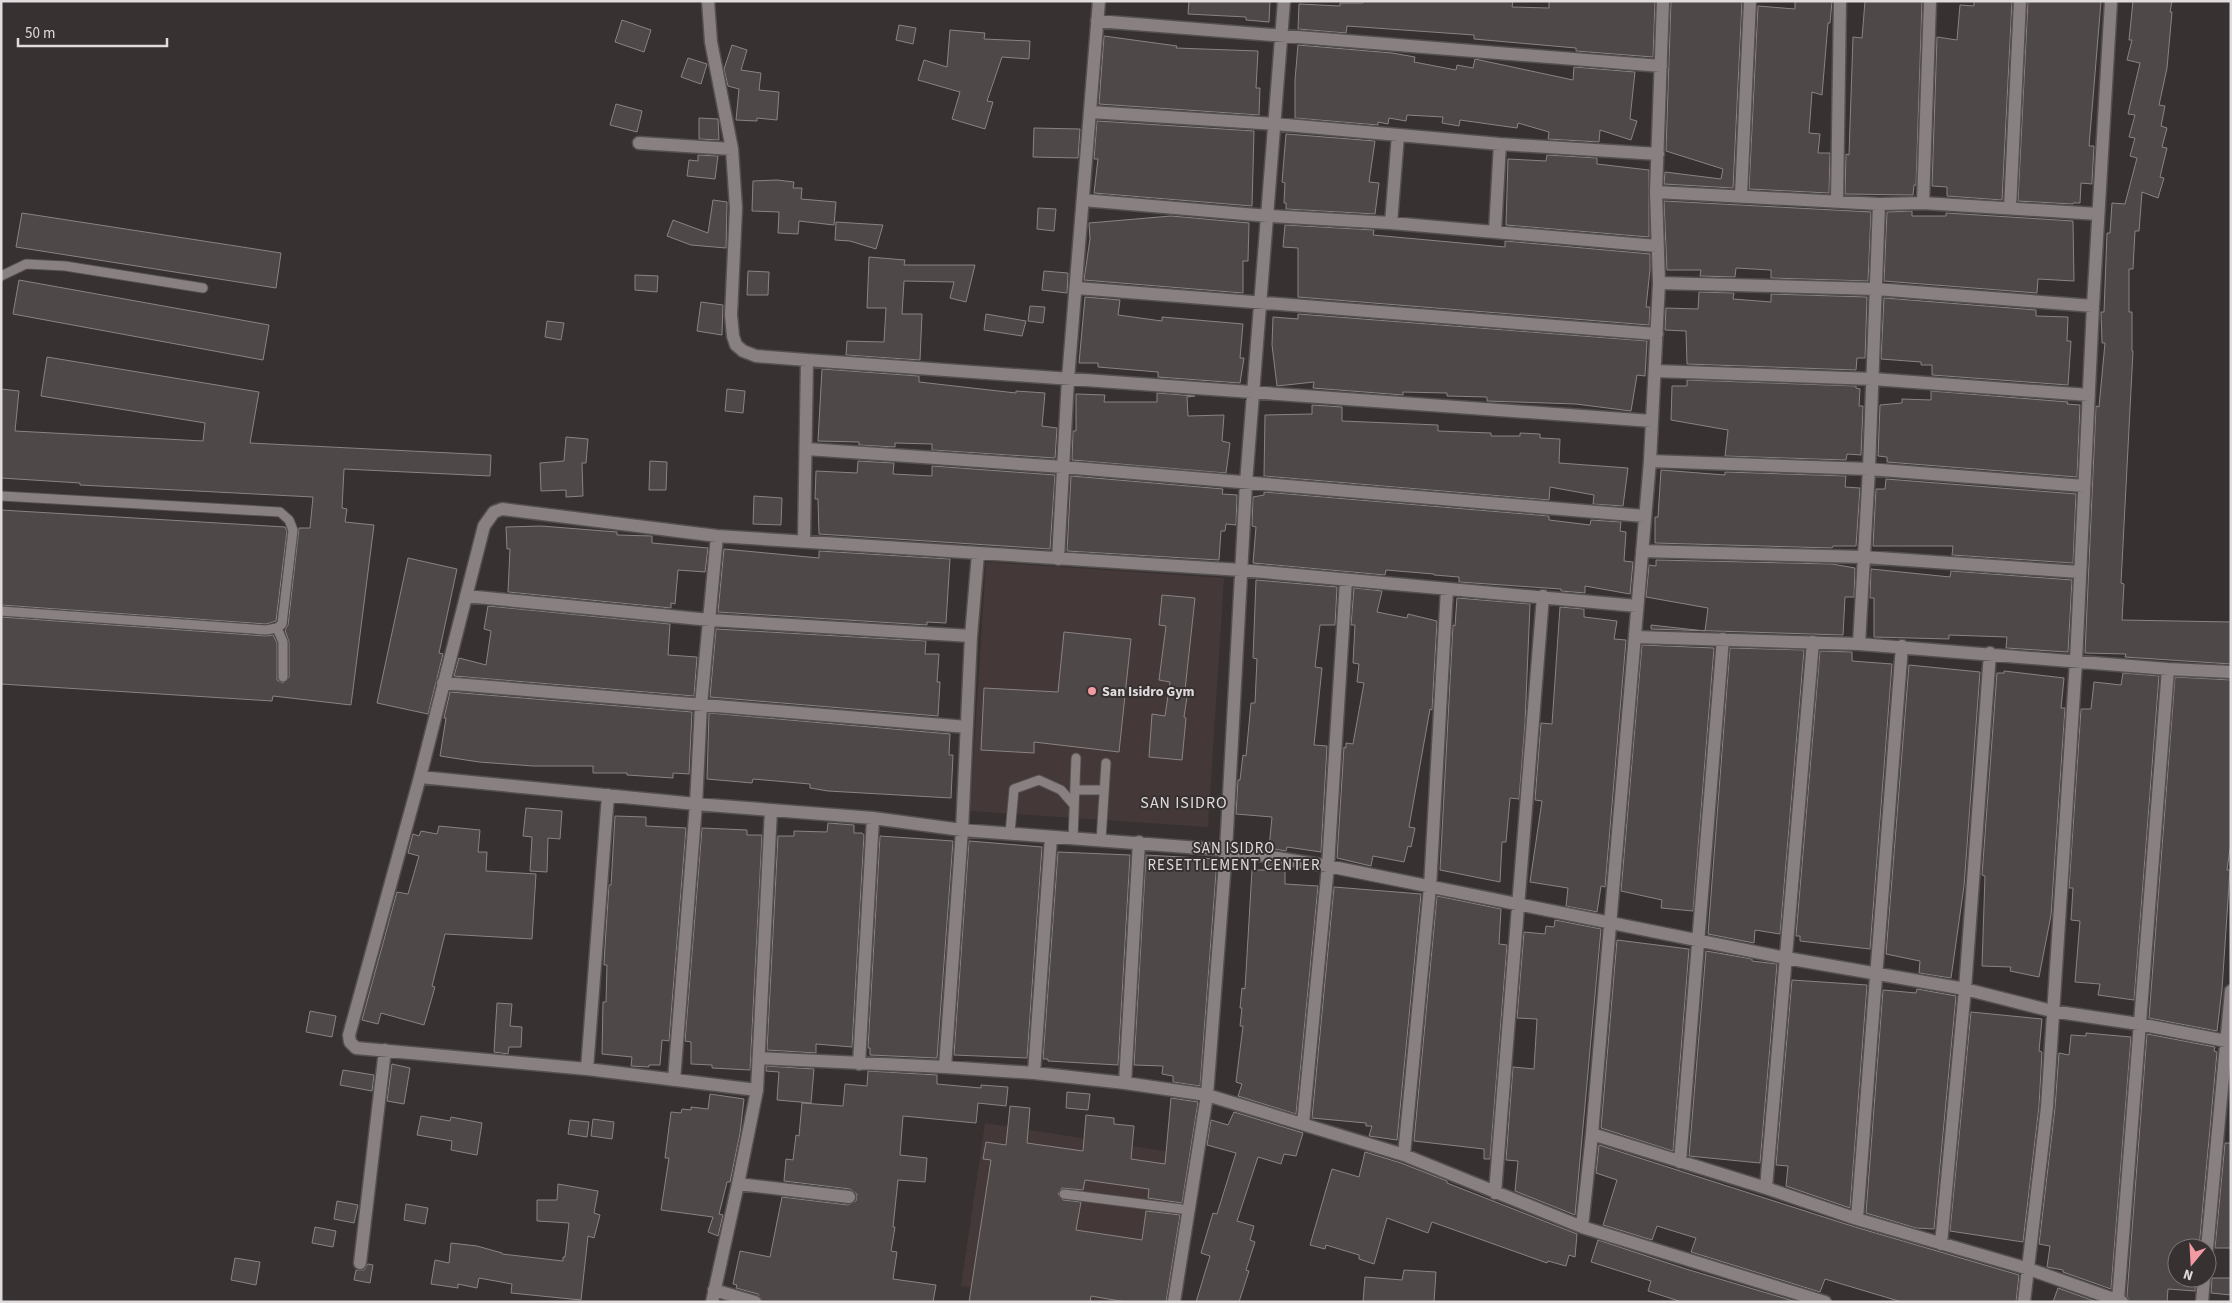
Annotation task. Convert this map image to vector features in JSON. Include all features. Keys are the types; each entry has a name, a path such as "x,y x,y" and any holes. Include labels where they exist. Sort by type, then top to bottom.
{"street":[{"path":"708,1 710,42 732,149 736,208 731,315 733,336 736,345 743,351 756,356 807,360 1254,394 1652,421"},
{"path":"1058,559 1068,379 1099,1"},
{"path":"1174,1302 1207,1095 1226,850 1246,483 1284,1"},
{"path":"1582,1227 1592,1134 1650,461 1659,283 1656,192 1663,1"},
{"path":"1741,195 1750,1"},
{"path":"1837,201 1840,1"},
{"path":"1923,203 1930,1"},
{"path":"2010,208 2020,1"},
{"path":"2024,1302 2047,1107 2076,661 2093,306 2111,1"},
{"path":"1097,21 1661,66"},
{"path":"1090,112 1275,124 1500,144 1658,154"},
{"path":"1392,223 1398,135"},
{"path":"639,142 732,149"},
{"path":"1495,231 1500,144"},
{"path":"1656,192 1741,195 1880,204 1923,203 2098,214"},
{"path":"1083,200 1268,216 1495,231 1657,246"},
{"path":"1859,644 1869,469 1880,204"},
{"path":"1659,283 1876,289 2093,306"},
{"path":"1076,288 1657,334"},
{"path":"804,540 807,360"},
{"path":"1655,371 1873,379 2089,395"},
{"path":"807,449 1063,467 1644,516"},
{"path":"1650,461 1869,469 2084,486"},
{"path":"757,1090 587,1069 356,1048 350,1042 349,1035 420,777 484,526 494,512 502,509 717,536 804,540 978,554 1240,570 1637,606"},
{"path":"674,1080 696,804 701,705 717,536"},
{"path":"1642,551 1864,557 2080,572"},
{"path":"945,1067 962,830 971,636 978,554"},
{"path":"1303,1124 1328,866 1346,580"},
{"path":"1404,1155 1430,887 1447,589"},
{"path":"466,596 710,620 971,636"},
{"path":"1495,1193 1543,596"},
{"path":"1635,637 1723,638 1902,646 2168,669 2231,672"},
{"path":"1680,1162 1723,638"},
{"path":"1766,1188 1813,642"},
{"path":"1857,1219 1902,646"},
{"path":"1941,1244 1965,989 1990,653"},
{"path":"1592,1134 1766,1188 1857,1219 2029,1269 2120,1301 2139,1024 2168,669"},
{"path":"443,683 966,727"},
{"path":"420,777 696,804 873,818 962,830 1226,850 1328,866 1786,958 1965,989 2052,1011 2139,1024 2229,1042"},
{"path":"587,1069 608,795"},
{"path":"754,1302 713,1296 757,1090 771,810"},
{"path":"859,1064 873,818"},
{"path":"1034,1073 1051,837"},
{"path":"1126,1083 1138,842"},
{"path":"2208,1238 2229,1042 2231,991"},
{"path":"360,1263 385,1050"},
{"path":"759,1058 1034,1073 1126,1083 1207,1095 1404,1155 1582,1227 1825,1302"},
{"path":"738,1184 849,1197"},
{"path":"2202,1302 2203,1288"}],"lane":[{"path":"1,276 26,264 57,266 204,288"},
{"path":"1,496 280,512 288,520 293,530 282,624 277,628 266,630 1,611"},
{"path":"277,628 283,642 283,678"},
{"path":"1073,838 1076,758"},
{"path":"1101,840 1106,763"},
{"path":"1010,834 1014,789 1038,780 1061,790 1074,805"},
{"path":"1076,790 1103,790"},
{"path":"1064,1194 1189,1210"}],"shaded area":[{"path":"986,562 1224,578 1208,827 970,811"},
{"path":"985,1123 1195,1156 1173,1302 1064,1302 961,1286"}],"building":[{"path":"1189,1 1270,1 1269,22 1246,20 1246,17 1188,14"},
{"path":"1363,1 1513,1 1512,7 1549,8 1549,1 1655,1 1653,57 1576,51 1576,48 1474,39 1474,35 1347,26 1346,33 1298,29 1299,4 1340,6 1340,3 1363,3"},
{"path":"1671,1 1742,1 1733,188 1664,184 1665,172 1721,179 1723,169 1666,151"},
{"path":"1795,1 1832,1 1830,23 1828,23 1822,95 1812,92 1809,133 1820,134 1818,153 1830,153 1829,193 1749,189 1758,6 1795,9"},
{"path":"1865,1 1922,1 1916,185 1914,185 1913,195 1845,194 1846,154 1849,155 1853,37 1862,38"},
{"path":"1974,1 2012,1 2002,200 1947,196 1947,187 1932,186 1937,37 1957,40 1960,5 1974,6"},
{"path":"2028,1 2101,1 2089,146 2094,146 2092,184 2081,183 2080,203 2018,201"},
{"path":"2133,1 2172,1 2170,12 2172,12 2167,68 2159,105 2165,106 2161,126 2167,128 2162,147 2167,148 2160,177 2164,178 2158,198 2142,192 2139,231 2135,231 2133,269 2129,269 2129,312 2132,312 2133,351 2121,583 2124,584 2122,620 2231,622 2231,664 2125,657 2126,654 2085,653 2096,406 2099,407 2105,343 2102,343 2101,312 2104,312 2107,233 2110,233 2112,203 2125,204 2137,158 2130,156 2135,138 2129,137 2135,115 2128,114 2140,63 2127,60 2132,40 2129,40"},
{"path":"622,20 651,30 644,52 615,42"},
{"path":"899,25 916,28 913,44 896,40"},
{"path":"950,30 985,33 984,39 1030,41 1029,59 1002,57 987,101 993,102 985,129 952,119 960,92 918,80 924,60 947,67"},
{"path":"1104,36 1177,46 1176,48 1258,51 1256,88 1260,88 1259,115 1099,104"},
{"path":"732,45 747,50 741,70 761,73 759,90 779,92 777,120 757,118 757,121 736,120 739,89 728,86 724,69"},
{"path":"1298,45 1392,53 1415,57 1414,62 1456,70 1457,65 1473,68 1475,59 1573,80 1574,67 1635,72 1630,119 1637,121 1631,140 1600,130 1599,142 1548,139 1549,132 1518,123 1517,128 1460,120 1459,126 1442,123 1443,117 1407,115 1406,121 1389,118 1388,124 1378,122 1378,125 1295,118 1295,80"},
{"path":"688,58 707,64 701,84 681,77"},
{"path":"616,104 642,111 637,132 610,125"},
{"path":"699,118 718,119 719,140 699,139"},
{"path":"1097,121 1254,131 1252,206 1094,193 1098,159 1094,159"},
{"path":"1034,128 1080,129 1078,158 1033,157"},
{"path":"1286,134 1375,141 1369,182 1379,183 1375,214 1286,209 1286,203 1284,203 1285,183 1282,182"},
{"path":"698,155 718,156 715,179 687,176 689,160 698,161"},
{"path":"1547,155 1597,158 1597,164 1649,170 1649,237 1506,225 1508,159 1546,161"},
{"path":"777,180 794,182 793,188 802,188 801,199 836,202 834,225 799,221 798,234 778,233 779,212 752,211 753,181"},
{"path":"713,200 727,202 726,248 691,245 667,236 673,220 708,233"},
{"path":"1664,201 1871,212 1868,281 1771,278 1771,270 1736,268 1735,277 1700,276 1701,270 1667,270"},
{"path":"1038,208 1056,209 1054,231 1037,229"},
{"path":"1912,211 1912,216 1946,216 1946,213 2073,221 2074,281 2038,279 2037,293 1884,281 1887,212"},
{"path":"22,213 281,253 276,288 16,247"},
{"path":"1171,216 1249,223 1248,261 1243,261 1243,293 1084,280 1090,239 1089,223"},
{"path":"836,222 883,225 876,249 850,241 835,240"},
{"path":"1285,225 1374,230 1373,235 1505,247 1505,241 1650,254 1646,307 1650,307 1649,325 1298,297 1298,248 1283,247"},
{"path":"869,257 905,260 904,265 975,265 966,302 950,298 954,282 904,281 902,314 922,314 920,360 846,355 847,341 884,342 886,308 867,308"},
{"path":"748,271 769,272 768,295 747,295"},
{"path":"1044,271 1068,273 1067,293 1042,290"},
{"path":"635,275 658,276 657,292 635,290"},
{"path":"19,280 269,325 263,360 13,314"},
{"path":"1699,292 1734,293 1733,299 1771,302 1771,294 1867,297 1865,358 1857,358 1856,370 1687,364 1686,331 1665,330 1666,308 1698,309"},
{"path":"1085,297 1120,300 1118,315 1162,321 1162,317 1243,324 1240,358 1244,358 1240,383 1158,377 1158,372 1098,367 1098,363 1079,363"},
{"path":"1884,298 2036,310 2036,316 2068,317 2067,341 2071,341 2068,385 1932,375 1932,365 1921,365 1921,362 1881,359"},
{"path":"701,302 723,305 722,335 697,331"},
{"path":"1030,306 1045,307 1043,323 1028,321"},
{"path":"986,314 1026,321 1022,336 984,330"},
{"path":"1298,314 1647,341 1645,376 1637,375 1631,411 1576,404 1487,401 1487,397 1447,396 1447,393 1403,392 1403,395 1313,388 1314,382 1277,386 1272,345 1273,317 1298,319"},
{"path":"547,321 564,323 561,340 545,337"},
{"path":"47,357 259,392 250,443 491,455 490,476 344,469 342,508 347,509 345,522 374,525 351,705 273,696 272,701 1,684 1,617 273,635 277,643 277,680 283,683 289,677 289,642 285,630 288,625 299,528 310,528 313,497 80,485 80,483 1,478 1,389 19,391 15,431 203,441 205,423 41,396"},
{"path":"822,369 919,376 919,382 1016,393 1016,391 1045,393 1042,426 1057,428 1055,458 932,450 932,444 895,443 895,447 859,445 859,442 818,441"},
{"path":"1687,380 1856,386 1856,388 1860,389 1859,406 1863,406 1861,455 1847,454 1846,460 1725,456 1728,430 1671,420 1672,386 1687,386"},
{"path":"727,389 745,391 743,413 725,411"},
{"path":"1931,391 2068,402 2067,404 2080,405 2077,477 1887,462 1887,457 1878,456 1880,405 1902,403 1902,399 1931,400"},
{"path":"1157,393 1195,396 1187,397 1188,416 1224,415 1222,441 1230,443 1226,473 1072,460 1073,431 1076,431 1076,394 1105,395 1104,402 1157,402"},
{"path":"1312,405 1342,407 1342,421 1438,425 1438,431 1491,433 1491,436 1520,436 1520,433 1540,434 1540,438 1560,439 1559,463 1628,468 1623,506 1593,504 1594,495 1550,487 1549,500 1264,476 1265,415 1312,414"},
{"path":"566,437 588,439 586,463 582,463 583,496 566,497 566,490 541,491 540,463 564,461"},
{"path":"650,461 667,462 666,490 649,490"},
{"path":"858,461 894,463 893,474 932,476 932,466 1055,475 1050,549 819,534 818,499 815,499 816,471 857,473"},
{"path":"1661,470 1725,475 1725,472 1846,476 1845,487 1860,488 1856,546 1833,546 1832,548 1655,543 1655,517 1658,517"},
{"path":"1071,476 1223,489 1222,494 1237,495 1236,525 1226,524 1225,531 1221,531 1219,560 1067,551"},
{"path":"1886,479 2076,494 2073,563 1952,555 1953,546 1873,546 1876,489 1885,489"},
{"path":"1264,492 1549,516 1549,520 1590,525 1591,520 1621,522 1620,531 1626,532 1624,561 1633,562 1630,594 1585,586 1585,593 1561,591 1561,589 1459,582 1459,577 1434,574 1386,570 1385,575 1253,563 1256,527 1252,526 1253,497 1264,495"},
{"path":"754,496 782,498 781,525 753,524"},
{"path":"1,510 285,527 287,531 276,621 266,624 1,605"},
{"path":"541,526 617,532 617,535 652,536 652,543 708,548 705,572 678,570 675,604 671,603 671,608 508,592 510,549 507,549 506,527"},
{"path":"724,549 819,558 819,551 950,559 946,623 927,622 927,625 718,612"},
{"path":"408,558 457,569 439,653 443,654 428,714 377,703"},
{"path":"1656,560 1832,564 1855,568 1854,597 1845,597 1843,635 1705,631 1708,608 1646,597 1649,565 1656,566"},
{"path":"1871,569 1950,577 1951,571 2072,580 2068,652 2006,648 2007,637 1949,635 1949,639 1874,637 1874,598 1870,598"},
{"path":"1256,580 1337,587 1335,625 1320,625 1315,667 1322,668 1314,745 1327,746 1321,852 1287,847 1286,851 1269,848 1272,817 1236,814 1238,780 1240,780 1243,755 1246,756 1251,703 1255,703 1257,659 1253,658"},
{"path":"1354,588 1382,591 1377,612 1407,618 1408,614 1437,621 1432,710 1430,709 1409,827 1415,828 1411,847 1408,846 1404,862 1373,856 1371,866 1337,858 1344,747 1346,748 1346,743 1353,744 1364,683 1357,682 1359,664 1353,663 1355,625 1351,625"},
{"path":"1162,595 1195,598 1185,690 1188,690 1184,717 1186,718 1182,760 1149,757 1152,714 1165,716 1170,682 1159,680 1166,626 1159,625"},
{"path":"1457,598 1530,604 1525,723 1519,799 1510,798 1506,842 1502,842 1500,882 1440,870 1453,625 1455,626"},
{"path":"488,606 670,624 668,655 697,657 694,696 454,676 459,658 486,665 491,631 484,629"},
{"path":"1560,607 1584,609 1584,617 1617,621 1614,639 1626,640 1605,887 1601,886 1597,912 1566,906 1568,888 1530,882 1542,801 1535,800 1541,723 1552,724"},
{"path":"1651,625 1701,631 1651,629"},
{"path":"716,629 926,641 925,654 939,654 937,682 940,682 938,716 710,697"},
{"name":"San Isidro Gym","path":"1064,632 1131,639 1119,752 1034,742 1034,753 981,750 984,688 1058,692"},
{"path":"1642,645 1714,648 1693,911 1661,908 1662,900 1621,891"},
{"path":"1730,648 1804,650 1780,934 1755,930 1754,943 1708,934"},
{"path":"1820,651 1852,652 1852,661 1892,664 1870,949 1800,941 1800,936 1796,936"},
{"path":"1909,665 1980,672 1964,886 1951,978 1919,973 1920,961 1886,954"},
{"path":"2004,671 2064,678 2061,708 2065,708 2051,915 2039,977 2010,971 2011,967 1982,966 1985,876 1982,875 1997,673 2004,673"},
{"path":"2123,673 2159,676 2134,1000 2098,995 2100,984 2075,982 2080,921 2071,920 2073,888 2069,888 2081,709 2091,709 2094,682 2121,685"},
{"path":"2175,677 2231,680 2231,842 2227,870 2230,870 2222,989 2217,1031 2149,1018"},
{"path":"450,692 692,712 689,774 673,773 673,778 627,775 627,773 593,773 593,766 533,766 479,762 440,756 446,718 444,718"},
{"path":"709,713 950,734 949,755 953,755 951,798 828,791 810,788 810,784 753,779 752,783 707,779"},
{"path":"526,808 562,811 560,839 548,838 547,872 530,871 532,837 523,836"},
{"path":"615,816 646,817 646,826 686,828 669,1041 662,1040 660,1065 649,1065 649,1067 631,1066 632,1057 602,1054 603,1002 606,1002 607,965 604,965 605,946"},
{"path":"828,823 854,825 854,833 862,833 864,835 852,1047 816,1044 816,1053 767,1050 778,836 794,836 794,831 827,832"},
{"path":"439,826 480,830 478,852 487,852 486,871 536,874 532,939 445,934 432,986 435,987 424,1025 381,1013 378,1024 362,1020 397,892 408,894 419,856 408,853 413,834 419,836 421,831 437,834"},
{"path":"702,828 747,830 747,835 762,835 750,1070 712,1068 712,1065 691,1064 691,1042 685,1041"},
{"path":"880,836 953,841 937,1058 870,1055 870,1048 868,1048"},
{"path":"969,841 1042,847 1027,1058 954,1055"},
{"path":"1058,852 1130,855 1118,1065 1048,1061 1048,1059 1043,1059"},
{"path":"1146,855 1217,859 1200,1086 1173,1082 1173,1076 1162,1074 1163,1066 1134,1065"},
{"path":"1267,865 1285,868 1285,884 1318,886 1296,1114 1238,1096 1242,1084 1236,1082 1243,1026 1240,1026 1242,1008 1240,1008 1242,988 1245,989 1252,870 1266,870"},
{"path":"1334,887 1421,894 1397,1140 1369,1136 1372,1126 1366,1126 1366,1123 1312,1118"},
{"path":"1437,896 1501,909 1499,944 1507,945 1490,1159 1484,1159 1484,1149 1414,1141"},
{"path":"1555,920 1601,929 1575,1215 1515,1191 1518,1161 1506,1160 1513,1067 1534,1069 1537,1019 1517,1018 1524,932 1545,934 1546,926 1554,927"},
{"path":"1617,940 1689,949 1673,1151 1601,1128"},
{"path":"1706,951 1752,959 1752,961 1777,964 1760,1163 1689,1156"},
{"path":"1792,980 1867,985 1850,1208 1786,1186 1788,1166 1776,1165"},
{"path":"1917,989 1956,996 1934,1229 1916,1228 1866,1213 1883,990 1916,993"},
{"path":"497,1003 512,1004 510,1026 522,1027 521,1047 509,1047 508,1054 494,1052"},
{"path":"310,1011 336,1016 332,1037 306,1032"},
{"path":"1971,1012 2042,1019 2039,1051 2042,1052 2039,1106 2023,1242 1950,1231"},
{"path":"2086,1033 2131,1037 2111,1289 2063,1272 2063,1270 2047,1267 2050,1246 2039,1244 2055,1108 2059,1053 2069,1055 2071,1035 2086,1036"},
{"path":"2147,1034 2215,1047 2214,1051 2217,1052 2200,1238 2167,1238 2167,1288 2195,1288 2195,1291 2168,1289 2167,1302 2130,1302 2127,1296"},
{"path":"392,1064 410,1068 404,1104 387,1101"},
{"path":"766,1066 814,1069 811,1103 777,1100 779,1072 766,1071"},
{"path":"343,1070 374,1075 372,1091 340,1085"},
{"path":"868,1071 937,1075 937,1084 981,1088 981,1085 1008,1087 1006,1106 978,1103 976,1123 903,1116 900,1155 927,1158 925,1182 898,1180 893,1227 895,1227 891,1251 897,1252 893,1279 936,1285 933,1302 763,1302 758,1294 736,1288 737,1285 733,1284 740,1251 770,1257 782,1197 848,1205 856,1201 857,1194 850,1189 784,1181 786,1159 793,1160 796,1135 799,1136 802,1103 843,1106 845,1084 867,1086"},
{"path":"1067,1092 1090,1094 1088,1110 1066,1108"},
{"path":"710,1094 744,1099 740,1133 730,1182 727,1182 719,1214 723,1215 718,1236 708,1232 713,1217 661,1210 669,1158 665,1158 671,1112 681,1113 682,1109 691,1110 691,1107 708,1109"},
{"path":"1171,1098 1198,1102 1182,1203 1148,1198 1149,1189 1085,1180 1083,1190 1062,1188 1058,1194 1063,1200 1081,1202 1076,1230 1142,1240 1146,1211 1180,1215 1166,1302 1126,1302 1091,1296 1090,1302 969,1302 991,1160 983,1159 986,1142 1006,1145 1010,1106 1030,1108 1027,1143 1083,1151 1086,1115 1114,1118 1114,1124 1134,1126 1131,1159 1165,1164"},
{"path":"1234,1112 1303,1133 1296,1156 1284,1154 1281,1164 1258,1157 1237,1221 1254,1226 1250,1240 1255,1242 1246,1270 1249,1271 1239,1302 1196,1302 1210,1256 1201,1253 1213,1213 1217,1214 1236,1153 1207,1145 1211,1120 1228,1125"},
{"path":"421,1116 450,1121 451,1117 482,1123 477,1155 451,1150 452,1141 417,1135"},
{"path":"593,1119 614,1122 612,1139 591,1136"},
{"path":"570,1120 589,1122 587,1137 568,1134"},
{"path":"2225,1143 2231,1143 2231,1248 2217,1248 2216,1238"},
{"path":"1599,1145 1855,1227 2019,1275 2016,1302 1902,1302 1825,1279 1820,1292 1691,1252 1696,1238 1657,1226 1652,1240 1603,1225 1617,1180 1596,1173"},
{"path":"1365,1152 1401,1163 1577,1234 1575,1257 1569,1255 1566,1266 1548,1261 1547,1263 1432,1222 1428,1233 1387,1218 1374,1264 1359,1259 1359,1255 1326,1245 1325,1249 1310,1245 1332,1169 1359,1177"},
{"path":"558,1184 598,1191 594,1213 600,1215 594,1238 588,1236 581,1300 511,1293 512,1284 479,1278 477,1288 458,1284 458,1288 431,1284 435,1260 449,1263 451,1243 477,1246 502,1254 563,1261 569,1223 537,1221 537,1200 557,1200"},
{"path":"337,1201 358,1205 354,1223 334,1219"},
{"path":"406,1204 428,1208 425,1224 404,1220"},
{"path":"315,1227 336,1231 333,1247 312,1243"},
{"path":"1598,1240 1686,1269 1797,1302 1682,1302 1648,1291 1651,1281 1591,1262"},
{"path":"235,1258 260,1262 256,1285 231,1280"},
{"path":"368,1264 373,1265 370,1283 354,1280 356,1270 364,1270"},
{"path":"1404,1270 1436,1272 1434,1302 1363,1302 1365,1277 1402,1280"},
{"path":"2217,1278 2231,1278 2231,1295 2211,1293 2211,1288 2217,1288"},
{"path":"2058,1288 2097,1302 2053,1302"}],"place":[{"name":"San Isidro Gym","path":"1092,691"}],"district":[{"name":"SAN ISIDRO","path":"1184,802"},
{"name":"SAN ISIDRO RESETTLEMENT CENTER","path":"1234,856"}]}
